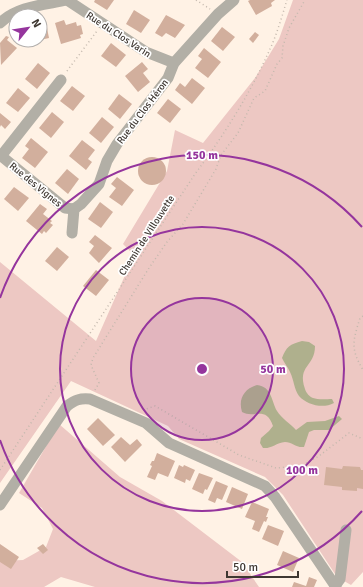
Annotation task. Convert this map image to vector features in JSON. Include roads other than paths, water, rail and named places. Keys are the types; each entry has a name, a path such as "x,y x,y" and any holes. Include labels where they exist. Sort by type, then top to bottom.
{"street":[{"path":"0,23 9,14 23,9 67,0"},
{"name":"Rue du Clos Varin","path":"67,0 146,52 174,63"},
{"name":"Rue du Clos Héron","path":"74,209 81,204 99,184 107,161 117,144 168,78 174,63 218,14 234,0"},
{"path":"0,156 60,80"},
{"name":"Rue des Vignes","path":"0,156 65,208 74,209"},
{"path":"72,233 74,209"},
{"path":"0,505 67,406 74,400 90,398 146,423 169,444 265,486 275,497 335,587 340,580 346,530"}]}
